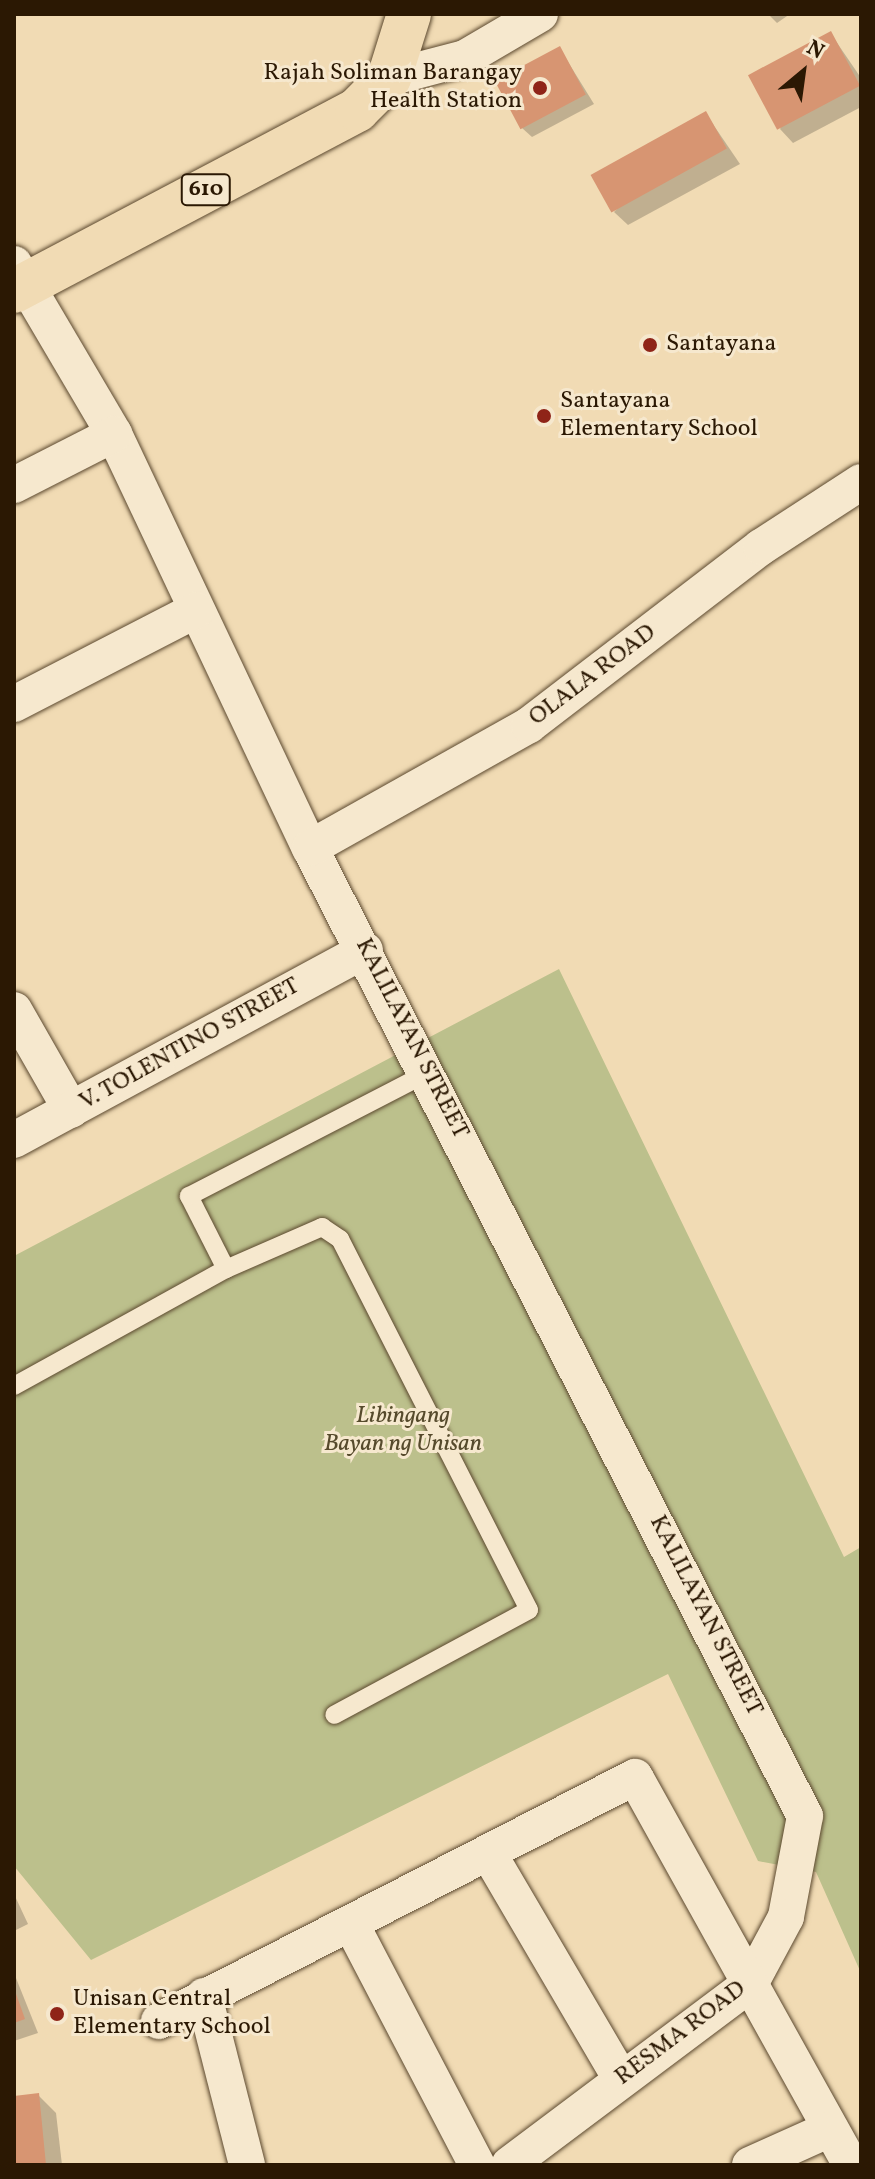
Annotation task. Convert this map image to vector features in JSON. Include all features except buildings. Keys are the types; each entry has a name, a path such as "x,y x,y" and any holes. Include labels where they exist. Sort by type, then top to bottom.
{"main road":[{"name":"610","path":"18,280 357,110 389,78 409,14"}],"street":[{"path":"389,78 465,58 540,14"},
{"name":"KALILAYAN STREET","path":"18,280 114,434 310,848 429,1072 805,1816"},
{"path":"14,485 114,434"},
{"name":"OLALA ROAD","path":"310,848 529,725 761,547 861,482"},
{"path":"14,704 196,610"},
{"name":"V. TOLENTINO STREET","path":"14,1140 365,950"},
{"path":"14,1010 71,1110"},
{"path":"159,2021 635,1777 828,2130 851,2165"},
{"name":"RESMA ROAD","path":"509,2165 750,1984 786,1917 805,1816"},
{"path":"489,1854 621,2079"},
{"path":"351,1924 477,2165"},
{"path":"204,1996 247,2165"},
{"path":"750,2165 828,2130"}],"lane":[{"path":"226,1269 189,1196 429,1072"},
{"path":"14,1386 226,1269 322,1227 340,1239 529,1610 334,1715"}],"green space":[{"name":"Libingang Bayan ng Unisan","path":"559,969 844,1557 861,1547 861,1973 816,1872 758,1861 668,1674 91,1960 14,1866 14,1256"}],"place":[{"name":"Rajah Soliman Barangay Health Station","path":"540,88"},
{"name":"Santayana","path":"650,345"},
{"name":"Santayana Elementary School","path":"544,416"},
{"name":"Unisan Central Elementary School","path":"57,2014"}]}
